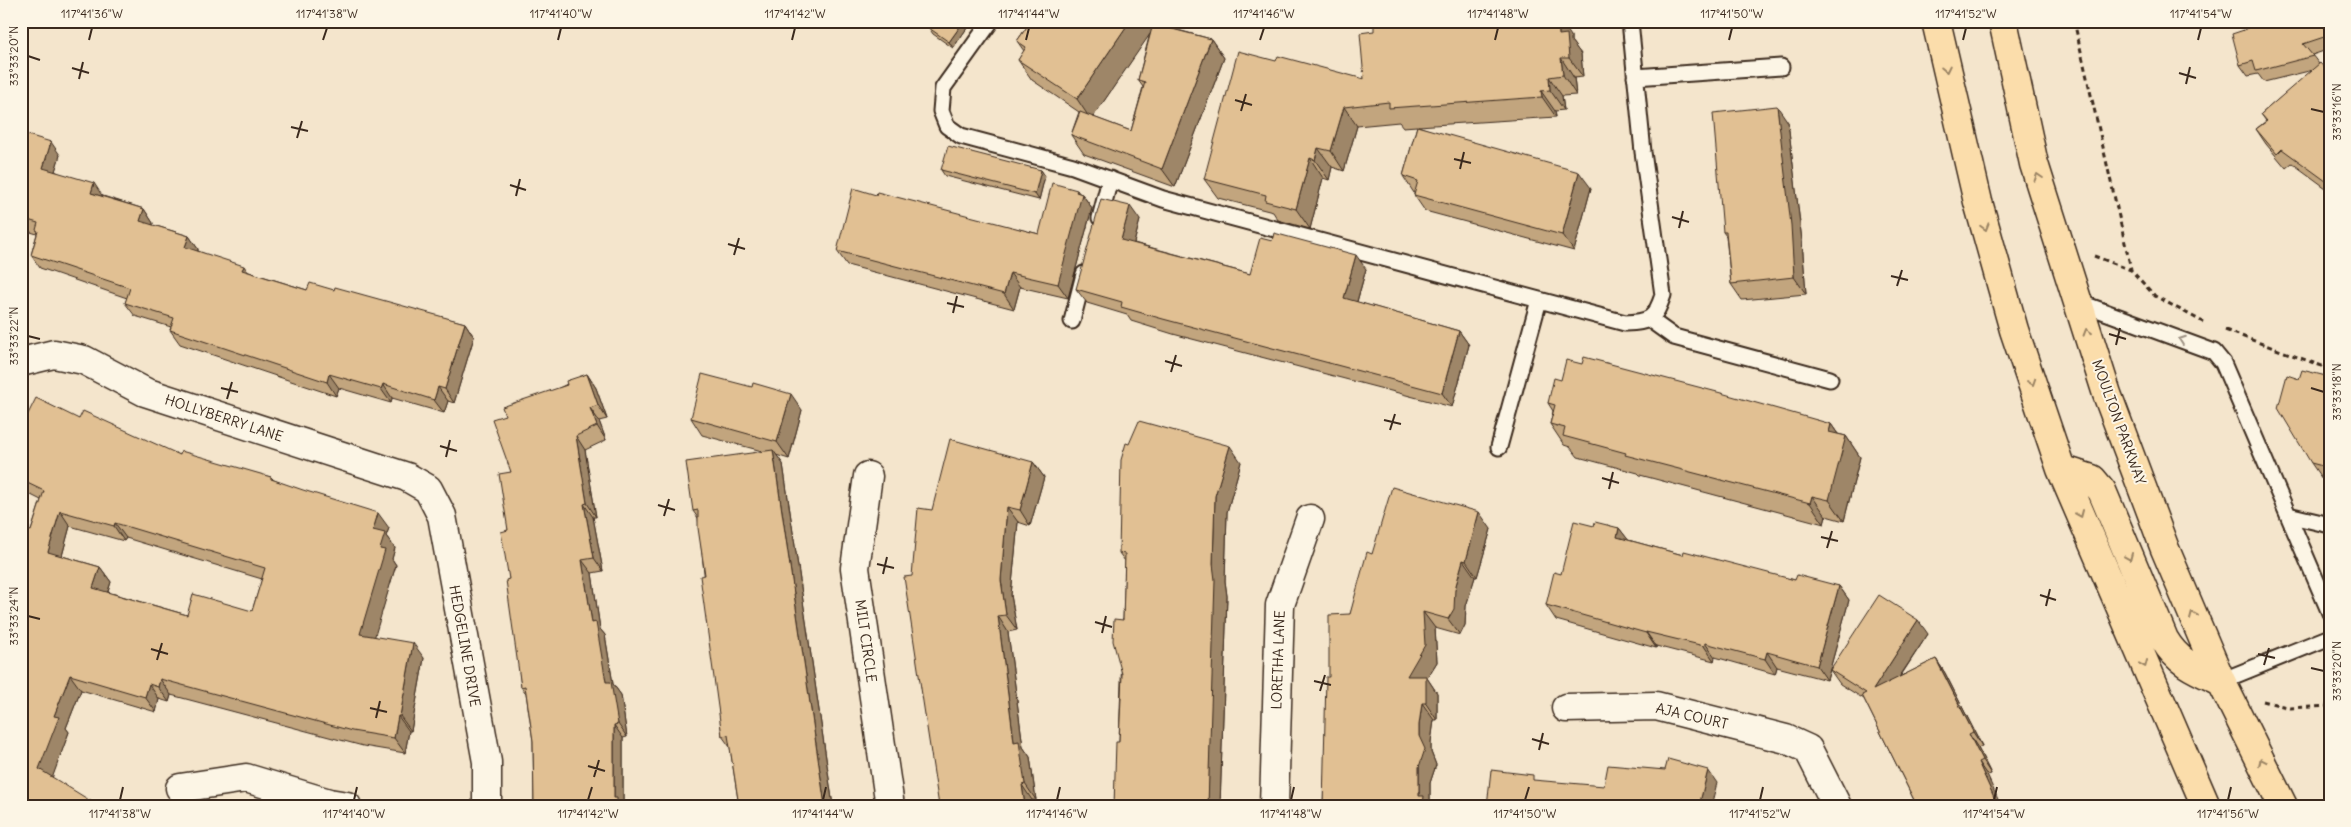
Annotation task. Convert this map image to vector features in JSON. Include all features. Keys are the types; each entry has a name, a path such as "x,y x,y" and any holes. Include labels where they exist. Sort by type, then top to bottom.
{"main road":[{"path":"1936,21 1954,103 1991,248 2014,330 2061,470 2206,806"},
{"name":"MOULTON PARKWAY","path":"2003,21 2034,164 2107,394 2165,549 2224,686 2283,806"},
{"path":"2061,470 2092,479 2102,492 2164,639 2172,653 2192,668 2224,686"}],"street":[{"name":"HOLLYBERRY LANE","path":"21,362 54,354 84,360 145,392 407,477 428,489"},
{"name":"MILT CIRCLE","path":"868,476 855,568 890,806"},
{"name":"HEDGELINE DRIVE","path":"428,489 442,516 487,762 487,806"},
{"name":"LORETHA LANE","path":"1274,806 1280,605 1310,519"},
{"name":"AJA COURT","path":"1566,708 1656,706 1786,739 1808,749 1837,806"},
{"path":"180,788 246,778 328,803 346,806"}],"lane":[{"path":"991,21 943,88 941,111 947,126 961,136 1073,166 1163,199 1625,323 1644,322 1649,319 1657,313 1663,295 1643,152 1630,21"},
{"path":"1635,77 1781,67"},
{"path":"1095,236 1110,179"},
{"path":"1072,321 1087,264"},
{"path":"1499,447 1539,300"},
{"path":"2078,302 2214,352 2223,363 2330,613"},
{"path":"1649,319 1674,337 1830,379"},
{"path":"2288,514 2330,525"},
{"path":"2224,686 2330,637"}],"path":[{"path":"2074,21 2132,270 2155,296 2212,325"},
{"path":"2060,244 2132,270"},
{"path":"2220,328 2330,369"},
{"path":"2224,686 2290,708 2330,706"}],"building":[{"path":"934,21 964,21 949,42 929,28"},
{"path":"1031,21 1130,21 1077,99 1018,60 1026,47 1017,41"},
{"path":"1374,21 1558,21 1559,35 1567,34 1569,58 1561,58 1563,75 1549,77 1550,90 1541,91 1542,97 1389,108 1389,102 1344,107 1331,151 1318,148 1315,160 1310,158 1296,209 1265,201 1266,195 1204,179 1238,51 1276,61 1278,56 1364,79 1360,33 1374,31"},
{"path":"2256,21 2323,21 2327,36 2303,44 2313,56 2256,71 2253,61 2240,65 2232,34 2247,29 2245,24"},
{"path":"1153,24 1211,39 1162,169 1071,135 1080,112 1131,131 1145,82 1138,80"},
{"path":"2320,63 2330,74 2330,184 2282,149 2277,154 2256,129 2267,121 2261,114"},
{"path":"1777,106 1791,225 1794,277 1731,284 1726,232 1723,232 1713,113"},
{"path":"1417,126 1579,172 1562,235 1414,195 1418,181 1403,176"},
{"path":"21,133 51,142 43,168 94,183 91,193 144,209 140,221 189,236 185,247 244,266 242,270 307,290 310,283 334,290 335,287 465,323 445,389 438,387 434,400 383,384 381,389 329,374 327,382 170,330 174,318 125,303 130,288 31,255 38,231 36,230 38,223 21,218"},
{"path":"948,146 1041,170 1035,194 941,170"},
{"path":"1052,183 1077,190 1076,192 1082,194 1058,284 1010,273 1004,294 837,251 853,188 876,195 877,192 1039,234"},
{"path":"1101,199 1130,206 1121,240 1250,274 1260,238 1272,241 1274,233 1356,255 1344,298 1459,331 1442,393 1163,319 1121,307 1122,302 1076,289"},
{"path":"1584,357 1831,424 1829,432 1846,436 1829,500 1812,496 1810,503 1625,455 1626,453 1563,436 1565,428 1550,424 1555,405 1548,403 1554,378 1561,380 1566,360 1582,364"},
{"path":"2302,370 2330,377 2330,468 2311,463 2278,408 2287,375 2299,379"},
{"path":"587,374 598,405 590,408 597,426 576,436 587,503 584,504 594,558 582,560 592,623 596,622 606,682 611,682 618,724 614,725 614,798 617,798 617,806 534,806 533,741 525,686 521,687 506,580 509,579 501,532 508,530 499,474 511,472 492,419 505,415 502,407 567,385 566,381"},
{"path":"702,374 752,387 753,383 791,394 777,442 691,418"},
{"path":"36,398 79,419 83,411 180,455 181,451 271,477 271,479 303,490 378,513 373,530 385,533 380,549 385,550 360,634 413,643 400,716 398,716 394,738 352,731 160,679 158,687 149,684 145,697 70,675 54,716 59,717 39,769 99,806 21,806 21,528 31,531 44,491 21,480 22,426","holes":["60,511 114,526 115,523 265,568 252,611 193,594 187,615 93,588 100,567 48,552"]},
{"path":"1139,421 1230,446 1215,496 1213,564 1215,580 1208,806 1114,806 1116,742 1119,742 1122,674 1113,641 1114,619 1123,620 1125,554 1119,553 1121,460 1126,443 1129,444"},
{"path":"950,439 1033,462 1020,510 1007,507 1001,580 1006,615 998,616 1014,742 1019,741 1025,784 1022,785 1025,806 939,806 904,577 912,576 918,508 932,510"},
{"path":"773,450 825,806 739,806 728,735 722,736 700,576 705,575 698,528 698,510 693,511 686,462"},
{"path":"1392,487 1479,512 1466,561 1463,560 1455,589 1454,609 1448,619 1423,612 1425,645 1407,676 1426,676 1426,703 1422,703 1419,725 1419,736 1425,749 1419,767 1419,796 1424,796 1423,806 1323,806 1326,677 1329,677 1329,615 1350,614 1367,552 1372,554"},
{"path":"1574,521 1594,526 1595,522 1619,528 1617,537 1683,555 1684,551 1795,580 1797,575 1839,586 1817,666 1767,652 1765,659 1705,643 1704,646 1646,633 1546,605 1554,572 1561,574"},
{"path":"1879,595 1918,620 1873,690 1936,659 1973,732 1969,734 1982,760 1978,762 1998,806 1912,806 1916,804 1862,695 1866,693 1830,670"},
{"path":"1668,759 1708,770 1699,806 1487,806 1491,770 1533,775 1533,780 1604,786 1608,765 1665,770"}]}
